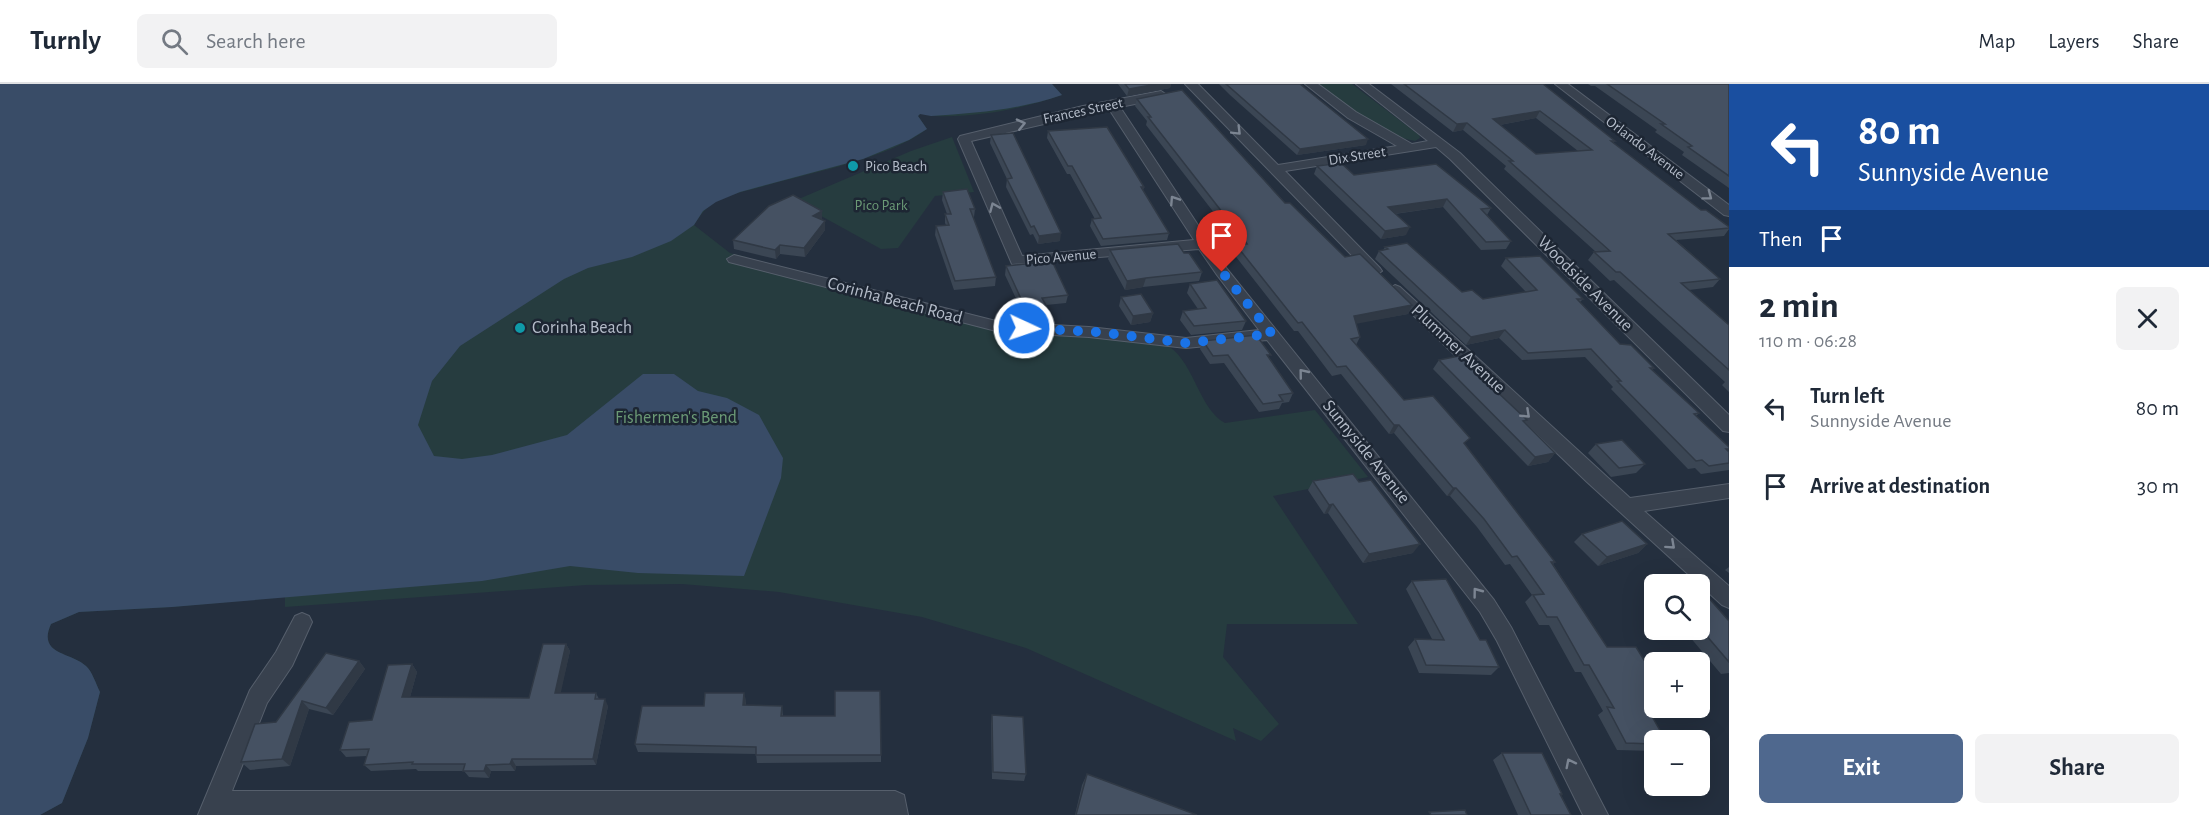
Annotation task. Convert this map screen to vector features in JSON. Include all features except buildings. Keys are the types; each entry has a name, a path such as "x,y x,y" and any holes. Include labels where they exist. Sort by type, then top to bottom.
{"street":[{"path":"1311,84 1352,115 1410,148"},
{"name":"Woodside Avenue","path":"1362,84 1455,156 1729,426"},
{"name":"Orlando Avenue","path":"1561,84 1729,212"},
{"name":"Frances Street","path":"964,139 1187,89"},
{"name":"Plummer Avenue","path":"1187,89 1275,169 1386,282 1729,599"},
{"name":"Sunnyside Avenue","path":"1112,104 1203,244 1487,606 1504,634 1596,815"},
{"name":"Pico Avenue","path":"964,139 1017,261 1203,244"},
{"name":"Dix Street","path":"1275,169 1440,143"},
{"name":"Corinha Beach Road","path":"734,259 1000,327 1089,332 1186,343 1272,334"},
{"path":"1627,506 1729,491"},
{"path":"302,622 287,653 258,697 212,809 895,803 896,815"}],"green space":[{"name":"Fishermen's Bend","path":"1052,84 1062,95 1015,108 966,116 920,114 918,116 927,129 893,148 850,163 728,196 708,207 694,225 730,253 747,257 743,265 995,330 1077,334 1164,344 1182,359 1208,406 1225,423 1315,410 1368,477 1273,496 1358,624 1227,624 1223,657 1279,724 1261,741 1233,728 1236,741 1026,648 922,617 779,592 682,584 586,585 285,607 285,597 79,612 51,624 48,642 58,651 86,666 100,692 88,738 62,803 40,815 0,815 0,524 630,149"},
{"path":"1317,84 1352,84 1420,138 1415,141 1389,133 1351,110"},
{"name":"Pico Park","path":"952,137 974,192 935,196 898,248 881,249 794,201 911,151"}],"water":[{"path":"0,84 1052,84 1062,95 997,110 931,116 920,114 918,116 927,129 909,140 863,159 740,192 716,202 703,211 694,225 671,241 632,257 588,268 564,279 460,346 432,381 418,425 434,456 462,459 492,455 567,435 643,374 674,374 698,391 727,398 759,415 783,458 781,478 744,576 638,573 570,566 482,581 172,607 79,612 51,624 48,642 58,651 80,661 88,668 100,692 88,738 62,803 40,815 0,815"}],"place":[{"name":"Pico Beach","path":"853,166"},
{"name":"Corinha Beach","path":"520,328"}],"route":[{"path":"1024,328 1097,332 1176,343 1272,334 1222,272"}]}
